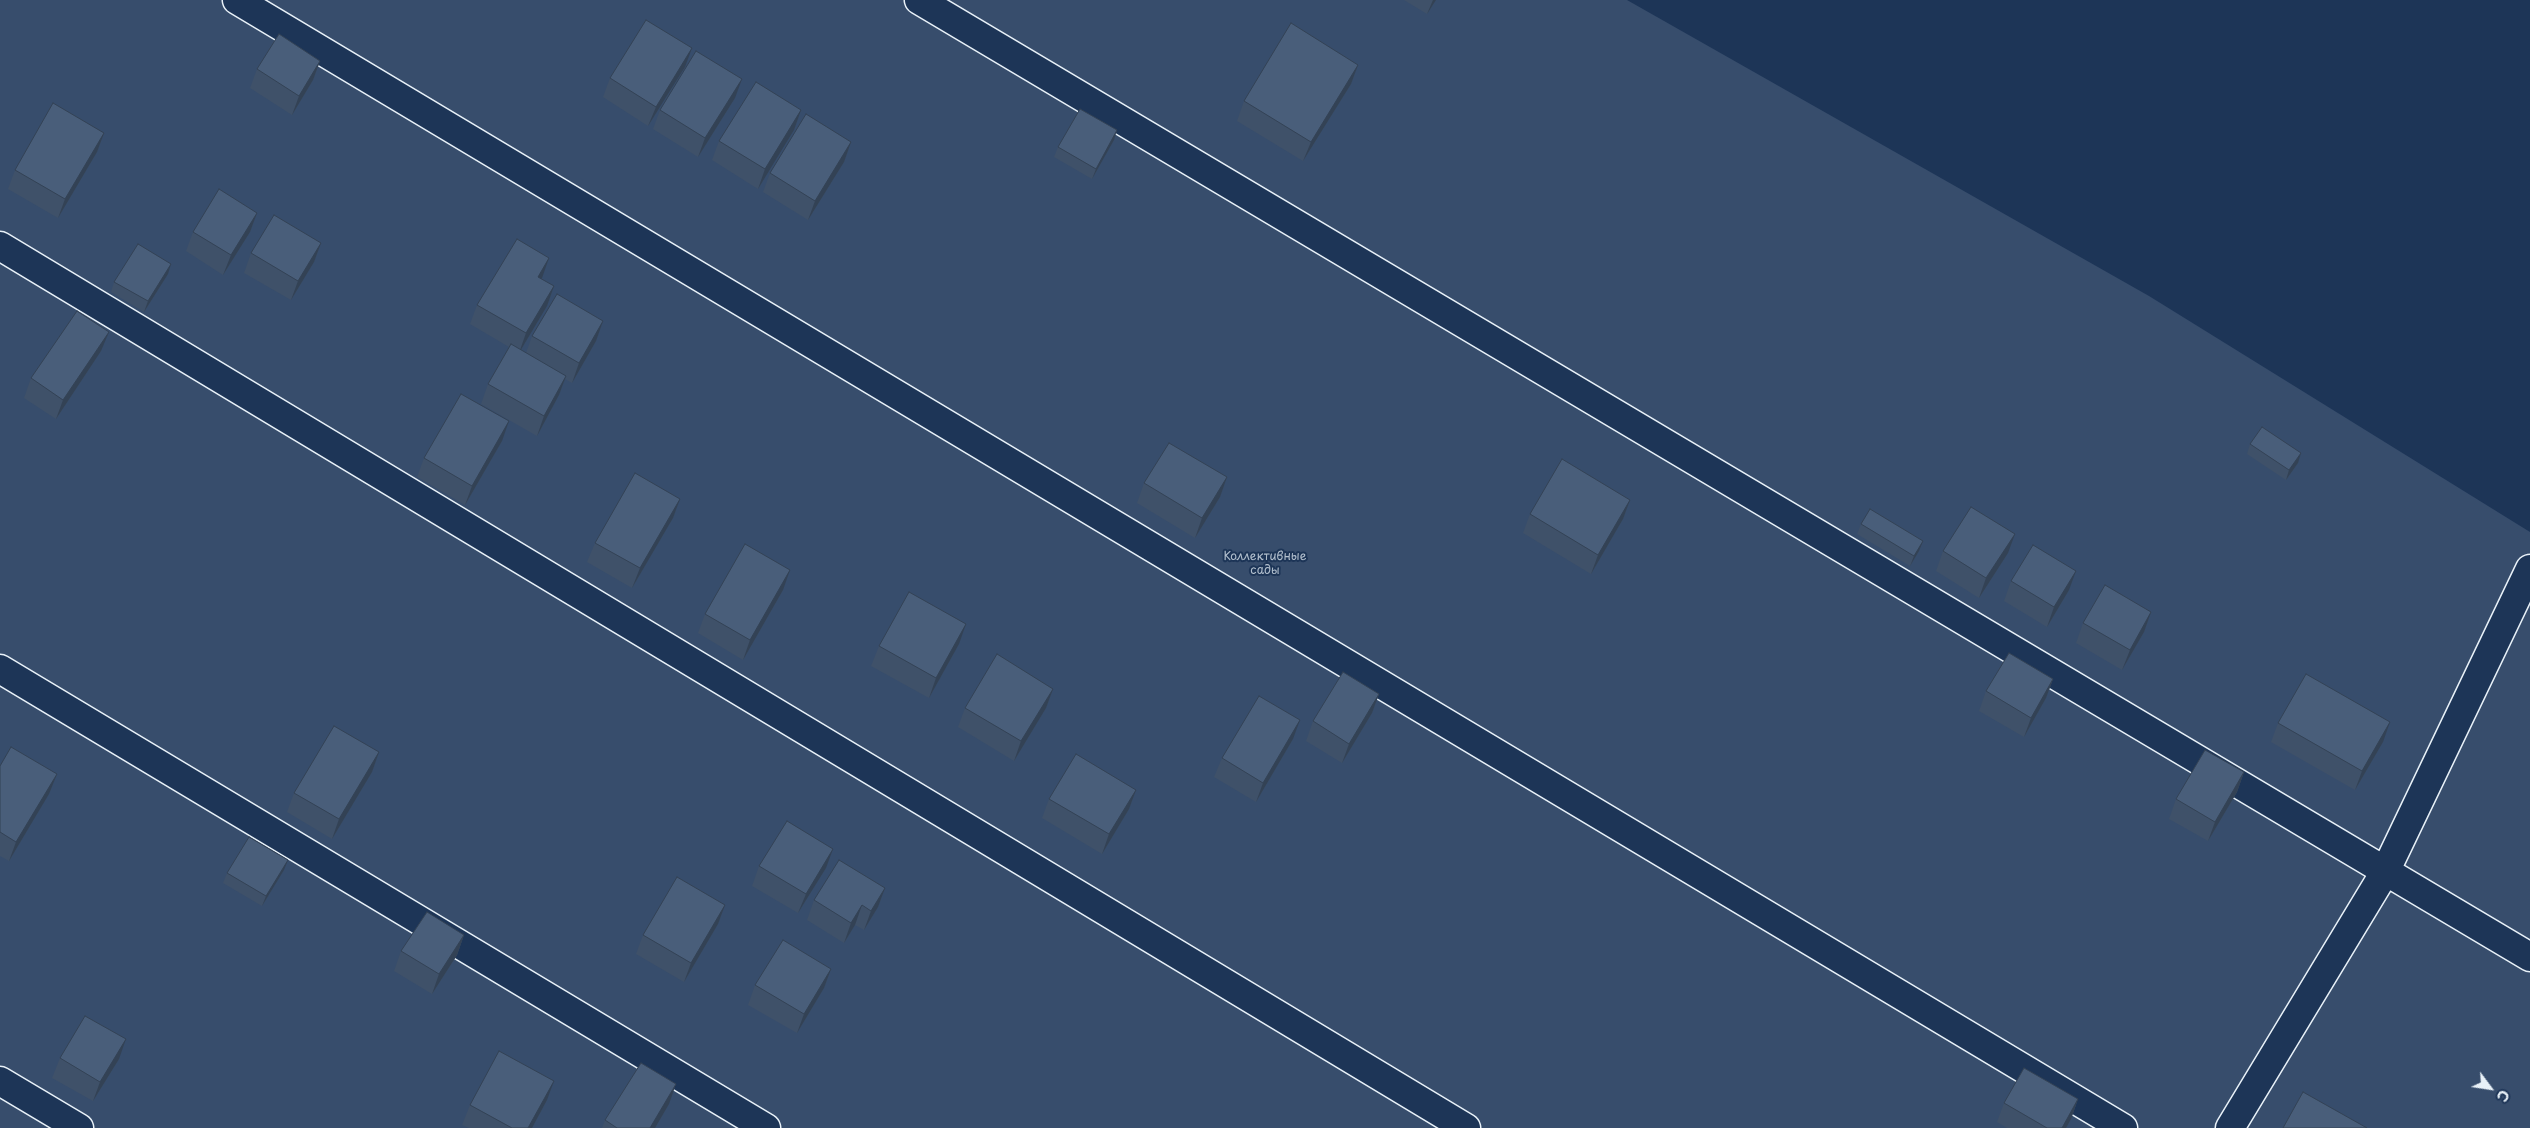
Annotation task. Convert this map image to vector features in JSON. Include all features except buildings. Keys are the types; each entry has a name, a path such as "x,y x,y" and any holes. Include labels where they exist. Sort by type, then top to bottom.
{"street":[{"path":"236,0 2123,1128"},
{"path":"919,0 2530,957"},
{"path":"0,246 1466,1128"},
{"path":"2230,1128 2385,872 2530,569"},
{"path":"0,669 766,1128"},
{"path":"0,1081 78,1128"}],"green space":[{"name":"Коллективные сады","path":"0,0 1627,0 2149,296 2530,532 2530,1128 0,1128"}]}
